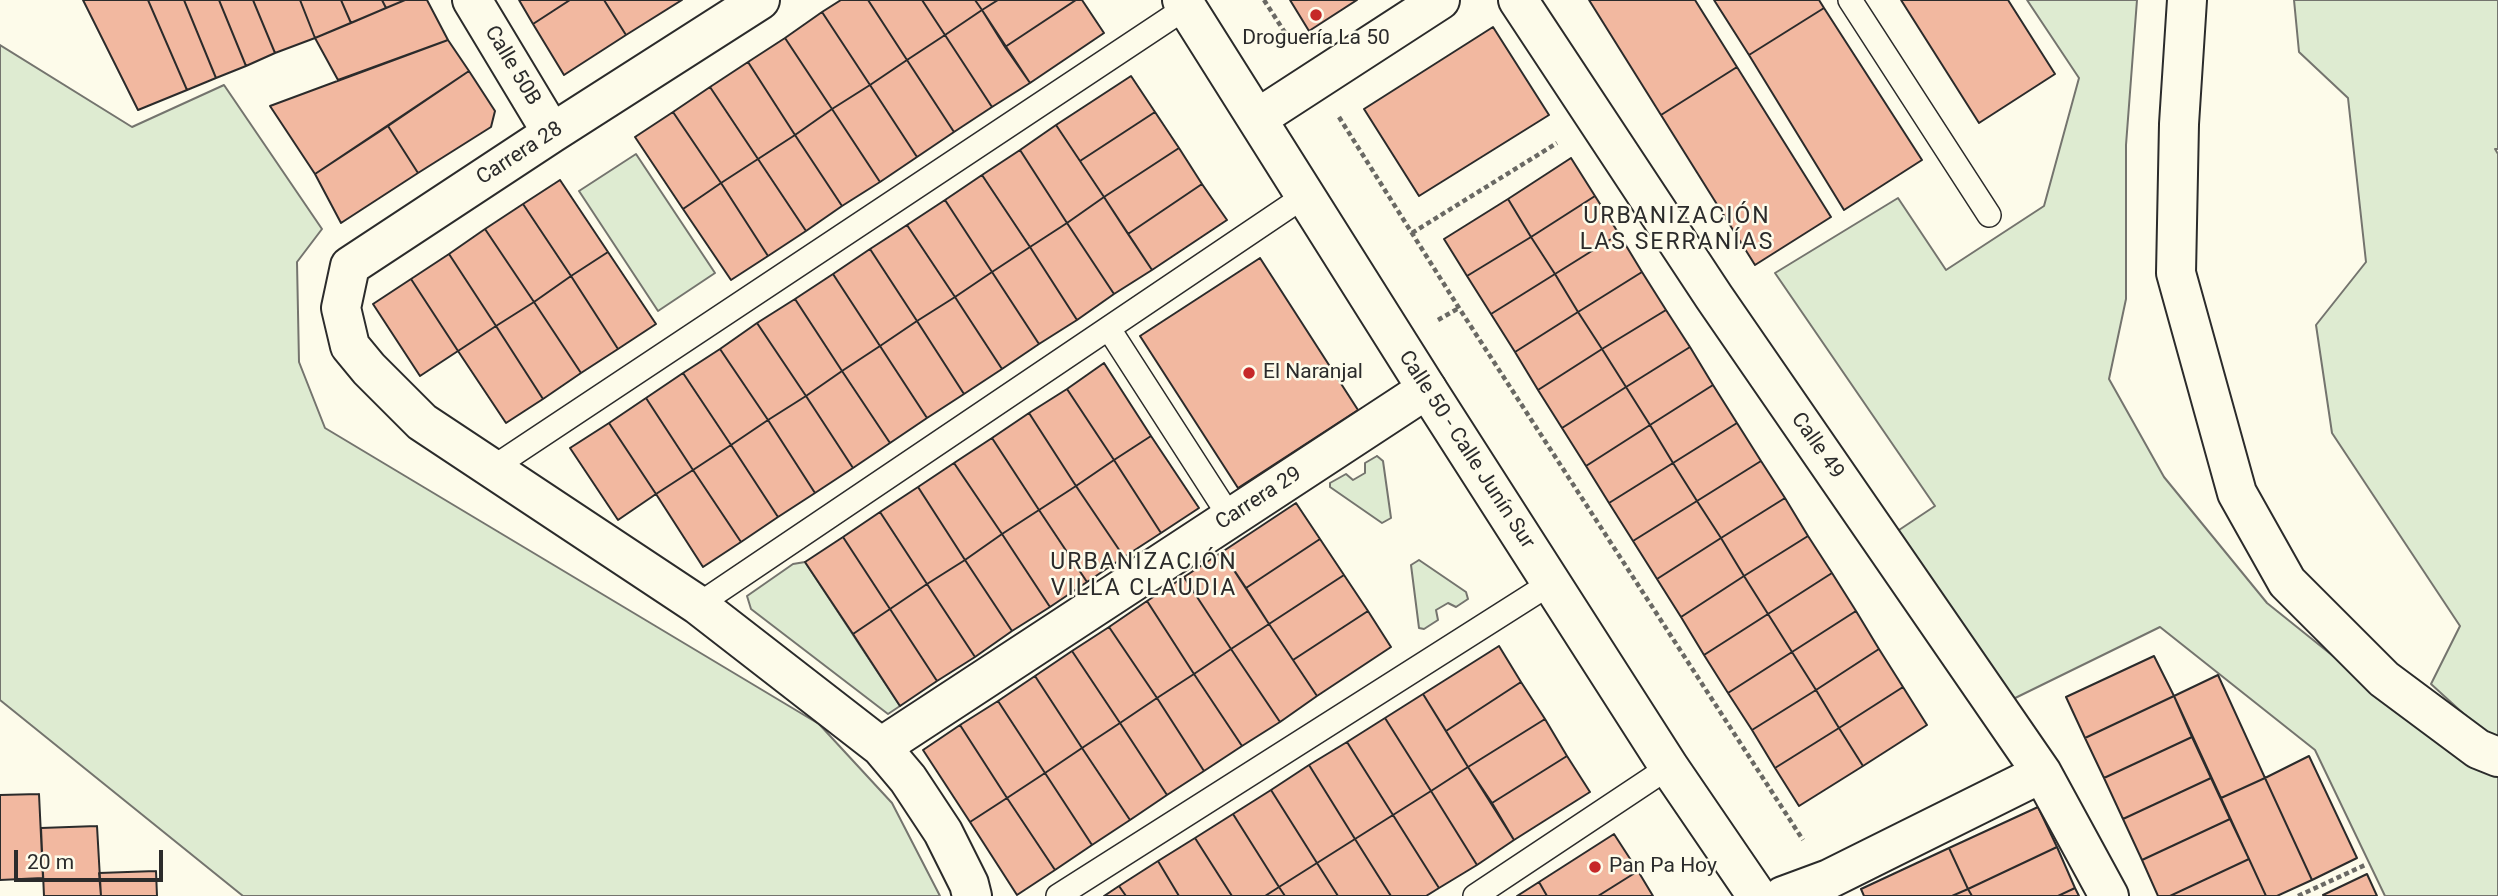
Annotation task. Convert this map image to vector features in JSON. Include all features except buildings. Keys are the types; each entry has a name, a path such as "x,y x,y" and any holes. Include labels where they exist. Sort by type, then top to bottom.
{"street":[{"name":"Calle 50B","path":"472,0 552,133"},
{"name":"Carrera 28","path":"491,469 422,422 350,346 341,308 350,266 760,0"},
{"path":"1258,118 1440,0"},
{"name":"Calle 49","path":"1518,0 1714,297 2042,773 2109,896"},
{"path":"2187,0 2179,124 2176,273 2237,493 2287,582 2384,679 2478,749 2498,757"},
{"name":"Calle 50 - Calle Junín Sur","path":"1185,3 1551,583 1669,767 1757,896"},
{"name":"Carrera 29","path":"881,747 1427,389"},
{"path":"491,469 698,605 881,747 908,779 943,832 970,884 971,896"},
{"path":"1783,896 1829,879 2042,773"}],"lane":[{"path":"1850,0 1989,215"},
{"path":"491,469 1185,3"},
{"path":"698,605 1306,195"},
{"path":"1109,329 1230,517"},
{"path":"1058,896 1551,583"},
{"path":"1475,896 1669,767"}],"path":[{"path":"1264,0 1829,879"},
{"path":"1412,233 1596,118"},
{"path":"2298,896 2365,865"}],"green space":[{"path":"2027,0 2137,0 2126,145 2126,299 2109,379 2164,477 2267,603 2373,688 2498,771 2498,896 2385,896 2315,750 2160,627 2005,703 1896,532 1935,506 1775,273 1898,198 1946,270 2044,206 2079,78"},
{"path":"2294,0 2498,0 2498,149 2495,149 2498,154 2498,741 2489,737 2431,684 2460,626 2332,433 2316,325 2366,262 2348,98 2299,52"},
{"path":"0,45 132,127 224,85 322,229 297,262 299,362 325,428 819,724 892,803 940,896 243,896 0,700"},
{"path":"636,154 715,273 658,311 579,191"},
{"path":"1377,456 1383,461 1391,518 1382,523 1330,487 1330,483 1346,474 1353,480 1365,473 1365,463"},
{"path":"1419,560 1466,592 1468,599 1456,607 1448,603 1436,610 1438,620 1424,629 1419,628 1411,565"},
{"path":"805,562 900,706 888,714 751,609 747,596 793,564"}],"place":[{"name":"Droguería La 50","path":"1316,15"},
{"name":"El Naranjal","path":"1249,373"},
{"name":"Pan Pa Hoy","path":"1595,867"}],"district":[{"name":"URBANIZACIÓN LAS SERRANÍAS","path":"1677,230"},
{"name":"URBANIZACIÓN VILLA CLAUDIA","path":"1144,576"}]}
